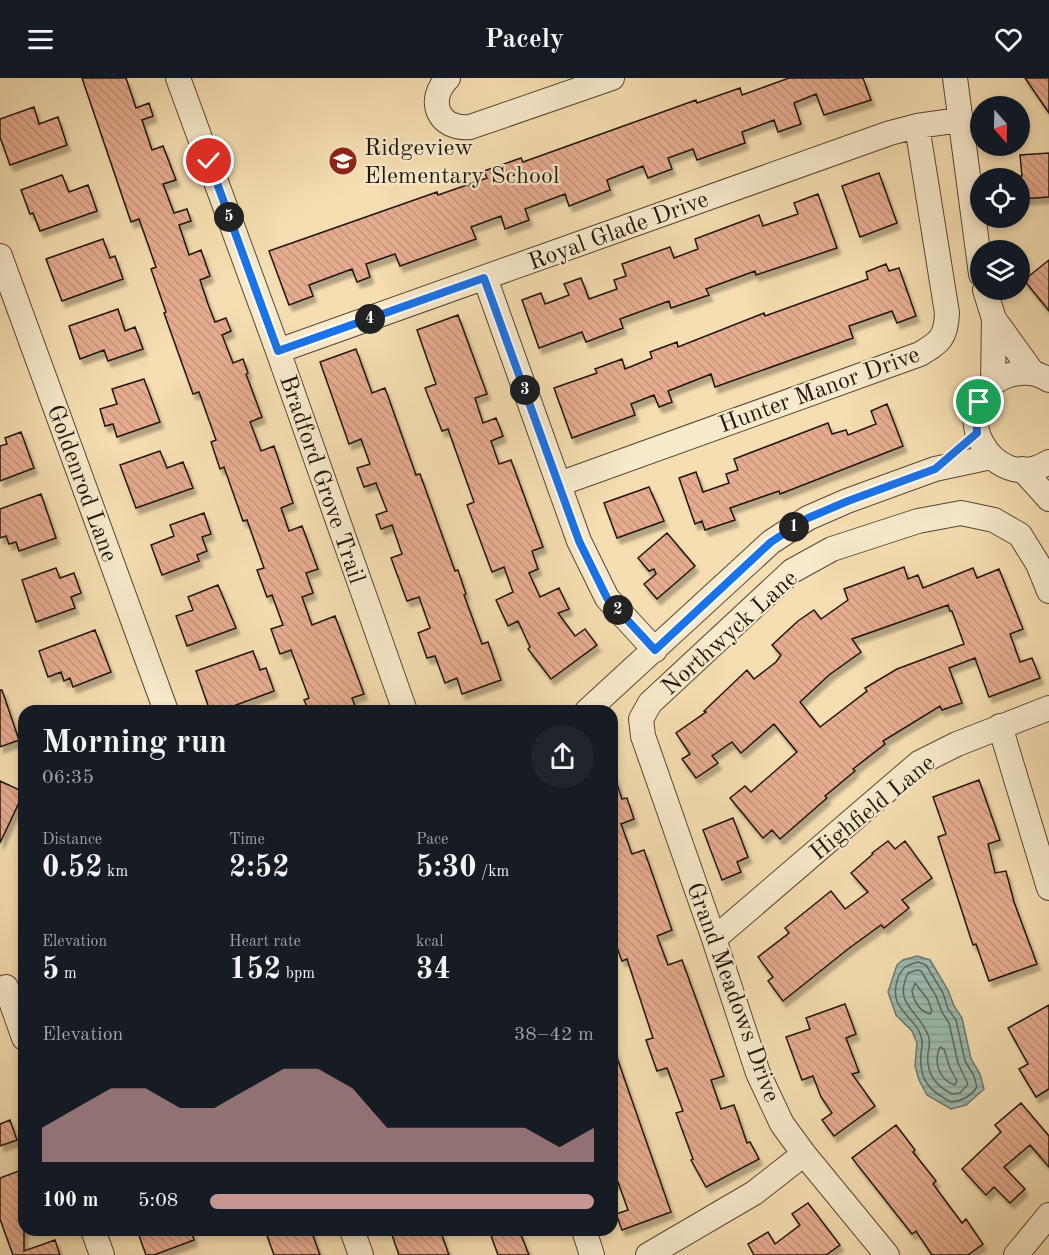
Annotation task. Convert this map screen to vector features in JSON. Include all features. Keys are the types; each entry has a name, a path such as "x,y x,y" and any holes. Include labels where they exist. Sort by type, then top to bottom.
{"street":[{"name":"Bradford Grove Trail","path":"178,78 278,351 403,705"},
{"path":"448,78 440,86 436,96 441,117 449,124 459,128 470,128 612,78"},
{"path":"955,78 976,240"},
{"name":"Royal Glade Drive","path":"278,351 890,133 917,126 960,120"},
{"name":"Hunter Manor Drive","path":"559,484 920,354 940,342 946,327 947,313 917,126"},
{"name":"Goldenrod Lane","path":"0,256 164,705"},
{"path":"484,278 579,541 607,598 655,650"},
{"path":"988,300 994,319 993,383"},
{"path":"994,319 1041,376"},
{"path":"1041,376 1016,373 993,383 979,402 976,417 977,433 985,450 1005,466 1022,469 1034,468 1049,462"},
{"path":"935,469 977,433"},
{"path":"594,705 771,542 808,518 935,469 991,457"},
{"path":"1022,469 1049,499"},
{"name":"Northwyck Lane","path":"643,736 641,719 650,702 792,571 832,549 918,521 961,513 994,520 1020,535 1038,564 1049,591"},
{"name":"Highfield Lane","path":"714,939 919,763 957,744 1049,708"},
{"path":"1000,726 1049,888"},
{"name":"Grand Meadows Drive","path":"643,736 758,1073 782,1124 887,1255"},
{"path":"10,986 18,1016"},
{"path":"648,1255 754,1193 804,1154"},
{"path":"1016,1255 1049,1215"},
{"path":"95,1236 102,1255"},
{"path":"354,1236 361,1255"},
{"path":"586,1236 592,1255"}],"water":[{"path":"917,956 930,960 962,1018 971,1059 980,1074 984,1089 966,1105 951,1109 927,1095 915,1066 917,1043 912,1031 896,1015 888,992 897,965 903,960"}],"building":[{"path":"82,78 126,78 136,108 149,103 153,116 142,120 152,150 163,146 176,180 163,184 174,213 187,209 191,221 179,225 189,255 201,250 210,276 200,280 215,322 226,318 231,331 222,335 233,363 243,359 248,373 246,374 262,417 250,422 261,451 274,446 293,503 281,508 289,531 302,526 318,569 306,573 313,593 302,597 312,625 335,616 364,694 352,698 355,705 306,705 304,700 309,698 291,650 280,654 271,629 283,625 272,595 267,597 257,570 264,568 247,520 243,521 224,467 220,469 211,442 216,440 199,392 193,394 164,313 166,312 151,269 156,267 139,219 131,222"},
{"path":"789,78 863,78 871,100 824,115 816,94 794,103 801,124 778,132 774,120 742,132 745,143 697,160 693,149 668,158 672,169 648,178 643,166 607,180 610,190 569,206 565,194 525,209 529,220 505,229 501,216 471,227 476,239 400,266 395,254 366,264 370,277 357,282 352,269 309,285 313,296 289,305 269,251 437,192 438,195 487,178 484,171 521,158 523,162 696,100 697,103 740,88 742,95"},
{"path":"1025,78 1049,78 1049,113"},
{"path":"34,107 39,124 58,117 67,145 10,165 0,137 0,119"},
{"path":"1049,153 1049,197 1030,198 1030,168 1021,168 1020,156"},
{"path":"879,173 897,223 860,237 842,186"},
{"path":"62,175 69,192 88,185 97,211 40,231 33,213 30,214 21,190"},
{"path":"818,194 837,248 756,275 755,271 706,289 709,295 671,308 669,301 620,319 623,328 586,342 582,332 539,348 522,300 541,293 545,304 569,295 564,284 581,278 589,299 617,289 614,280 626,276 622,264 670,247 674,258 698,249 695,239 759,215 763,226 798,214 794,203"},
{"path":"103,239 110,258 115,256 123,279 62,301 46,259"},
{"path":"1049,260 1049,311 1030,287 1030,275"},
{"path":"886,264 889,271 899,268 916,316 897,323 892,311 849,326 853,338 715,387 711,374 668,391 672,402 659,407 654,395 631,404 635,415 572,438 554,388 597,373 595,369 622,359 625,369 652,358 650,352 677,342 678,347 764,313 765,316 868,279 866,272"},
{"path":"118,309 125,331 135,327 143,349 108,361 104,350 80,359 69,326"},
{"path":"458,315 487,394 475,398 483,423 496,418 503,436 491,441 499,464 511,460 543,547 532,551 538,569 529,573 540,597 559,588 569,609 558,613 575,636 585,629 597,645 551,679 528,649 530,647 518,621 508,626 496,600 513,592 504,567 492,572 467,505 474,502 448,429 442,431 425,388 436,384 417,330"},
{"path":"356,349 372,393 385,388 416,475 420,474 455,571 458,570 466,594 464,595 482,644 488,642 501,680 462,694 457,678 445,683 435,656 427,658 418,633 430,628 419,597 407,601 391,558 402,554 392,525 381,529 376,515 387,511 376,483 364,487 357,468 370,464 361,439 349,444 320,362"},
{"path":"144,379 160,422 117,437 113,424 105,426 100,409 117,404 112,389"},
{"path":"887,404 903,446 780,494 779,491 730,508 735,520 705,530 702,521 695,524 679,478 696,472 703,492 729,483 726,474 738,470 734,459 828,423 832,434 846,430 848,435 876,424 871,411"},
{"path":"21,432 34,468 0,481 0,446 7,444 5,438"},
{"path":"160,451 167,468 183,462 193,488 136,508 120,465"},
{"path":"649,487 664,521 617,538 604,503"},
{"path":"41,494 56,538 19,551 16,542 9,544 6,536 0,538 0,509"},
{"path":"204,513 211,534 202,537 207,551 197,555 199,561 162,575 151,545 174,536 170,525"},
{"path":"667,533 695,566 657,599 644,584 656,574 654,569 649,571 638,558"},
{"path":"904,567 908,579 918,575 923,588 973,568 977,578 999,569 1023,629 1010,634 1020,662 1032,658 1040,678 989,697 975,658 949,668 962,703 942,710 940,706 883,741 885,744 853,769 855,771 825,796 827,798 780,839 772,830 763,838 730,798 745,786 751,792 797,752 774,724 741,753 732,742 712,756 718,763 696,778 682,759 690,754 676,733 706,712 704,711 747,670 754,679 776,662 781,655 772,645 814,610 821,619 848,600 844,589","holes":["948,605 952,611 964,644 897,669 865,688 867,691 820,727 800,702 829,675 861,652 852,639"]},
{"path":"56,568 60,578 74,573 81,593 71,597 75,608 36,622 22,580"},
{"path":"218,585 236,628 187,646 176,616 193,610 188,597"},
{"path":"95,630 111,672 73,687 70,678 64,681 61,672 48,677 39,651"},
{"path":"253,651 260,670 266,668 274,691 236,705 208,705 196,671"},
{"path":"0,690 2,690 18,740 0,747"},
{"path":"979,780 1000,840 988,844 995,873 1006,871 1014,902 1037,964 989,981 976,944 973,945 938,837 946,834 933,797"},
{"path":"0,781 18,789 18,805 0,843"},
{"path":"618,787 622,799 627,798 634,819 621,824 632,854 644,850 672,930 657,936 668,965 682,960 724,1076 711,1080 721,1109 734,1105 747,1143 750,1142 759,1159 706,1187 691,1160 693,1159 676,1113 683,1111 667,1068 657,1071 646,1040 653,1038 627,959 622,961 618,950"},
{"path":"733,818 748,857 737,862 741,872 722,880 703,830"},
{"path":"888,841 895,849 905,841 932,878 902,900 909,908 884,928 881,925 848,949 783,1001 768,981 773,977 758,957 789,933 785,928 831,891 845,909 868,892 851,873"},
{"path":"845,1004 856,1034 846,1038 859,1072 852,1074 875,1106 834,1136 822,1120 832,1113 821,1097 813,1076 802,1080 786,1037 810,1029 806,1018"},
{"path":"1049,1005 1049,1089 1036,1097 1019,1069 1028,1064 1008,1028"},
{"path":"618,1060 671,1212 622,1230 618,1213 628,1210 618,1182"},
{"path":"1021,1103 1049,1136 1049,1167 1030,1145 1004,1167 1025,1189 1010,1203 994,1187 986,1195 962,1169 1001,1132 995,1125"},
{"path":"10,1120 17,1140 0,1146 0,1124"},
{"path":"896,1125 915,1150 913,1152 936,1181 933,1184 962,1223 966,1219 983,1244 968,1255 932,1255 916,1231 912,1234 852,1158"},
{"path":"18,1171 18,1236 24,1236 24,1251 55,1240 60,1255 13,1255 0,1219 0,1178"},
{"path":"808,1203 840,1245 826,1255 754,1255 748,1244 768,1232 775,1244 800,1225 792,1214"},
{"path":"139,1236 193,1236 194,1240 154,1255 146,1255"},
{"path":"267,1236 313,1236 320,1255 274,1255"},
{"path":"392,1236 442,1236 449,1255 399,1255"},
{"path":"491,1236 521,1236 529,1255 498,1255"}],"place":[{"name":"Ridgeview Elementary School","path":"343,161"}],"route":[{"path":"209,161 278,351 484,278 579,541 607,598 655,650 771,542 808,518 935,469 977,433 976,417 979,402"}]}
